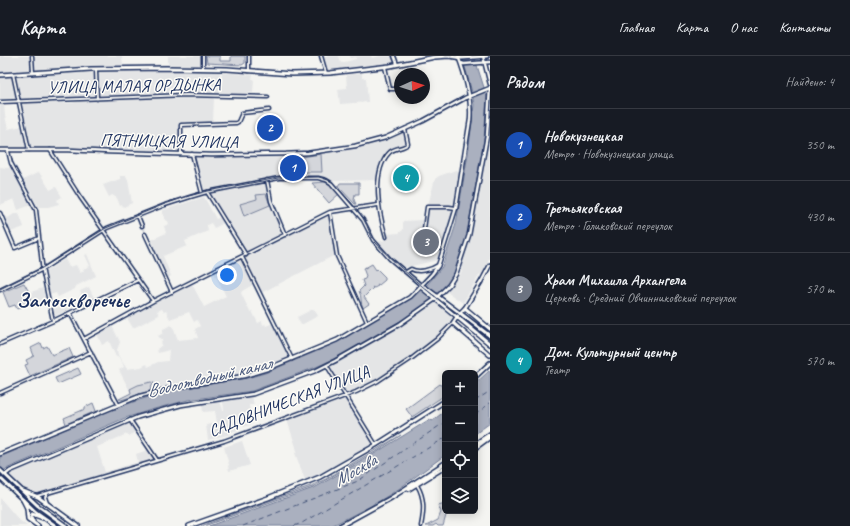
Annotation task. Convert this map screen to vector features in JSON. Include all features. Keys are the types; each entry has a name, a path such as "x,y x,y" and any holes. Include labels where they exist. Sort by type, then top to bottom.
{"main road":[{"path":"0,75 96,69 203,68 292,74 326,73 385,67 436,56 459,58 487,56"},
{"path":"465,308 490,329"},
{"name":"САДОВНИЧЕСКАЯ УЛИЦА","path":"460,313 465,308"},
{"path":"460,313 490,336"},
{"path":"457,317 490,344"},
{"name":"САДОВНИЧЕСКАЯ УЛИЦА","path":"453,323 457,317"},
{"path":"453,323 490,355"},
{"path":"478,374 490,362"},
{"path":"189,526 304,484 376,445 442,403"},
{"path":"478,442 490,434"},
{"path":"478,446 490,438"},
{"path":"344,526 376,509 416,484 442,465"},
{"path":"340,526 442,469"},
{"path":"3,472 36,504 66,526"},
{"path":"0,478 36,513 56,526"},
{"path":"20,488 29,494 37,496 78,526"},
{"path":"36,504 35,498 40,498"},
{"path":"23,500 27,508 28,518 37,525"},
{"path":"36,513 32,514 31,517 37,525"}],"street":[{"path":"32,56 33,73"},
{"path":"203,56 203,68"},
{"path":"249,56 249,71"},
{"path":"322,56 326,73"},
{"path":"394,56 397,65"},
{"path":"3,472 130,420 181,405 253,394 327,366 415,315 436,298 449,285 456,274 469,235 487,136 490,84 483,56"},
{"path":"0,454 140,396 172,388 255,373 292,359 337,340 410,297 423,287 438,264 456,208 470,120 471,95 459,58"},
{"path":"462,64 490,62"},
{"path":"385,67 390,90 394,90"},
{"path":"96,69 97,98"},
{"path":"13,74 29,150"},
{"name":"ПЯТНИЦКАЯ УЛИЦА","path":"0,150 49,149 255,155 308,153 359,145 382,138 405,129 471,95 486,89 490,84"},
{"name":"УЛИЦА МАЛАЯ ОРДЫНКА","path":"0,102 187,95 268,97"},
{"path":"182,153 181,125 236,123 238,122 242,112 269,110"},
{"path":"386,237 378,205 378,182 384,161 391,151 408,145 405,129"},
{"path":"49,149 71,185 153,301"},
{"path":"8,150 12,164 36,210 43,270 53,321"},
{"path":"192,154 202,193"},
{"path":"0,290 43,270 104,230 202,193 267,180 318,178 328,181 354,208 363,220 373,240 390,258 457,317"},
{"path":"267,180 269,196 285,235"},
{"path":"207,192 246,255"},
{"path":"84,339 153,301 330,212 378,205"},
{"path":"424,229 427,207 456,208"},
{"path":"330,212 337,256 367,322"},
{"path":"0,213 15,248 39,238"},
{"path":"138,216 142,226"},
{"path":"146,234 172,292"},
{"path":"242,257 292,359"},
{"path":"406,272 411,269 416,272 426,270 436,267 438,264"},
{"name":"САДОВНИЧЕСКАЯ УЛИЦА","path":"465,308 482,282 490,265"},
{"path":"426,270 430,270 432,274"},
{"path":"0,344 53,321 138,280"},
{"path":"436,298 460,313"},
{"path":"70,313 118,404"},
{"name":"САДОВНИЧЕСКАЯ УЛИЦА","path":"457,317 460,313"},
{"name":"САДОВНИЧЕСКАЯ УЛИЦА","path":"37,496 234,438 366,387 411,359 437,339 453,323"},
{"path":"0,393 91,352"},
{"path":"327,366 376,445"},
{"path":"130,420 157,460"},
{"path":"416,484 423,498 424,510 421,526"},
{"path":"47,504 45,497 51,491"}],"shaded area":[{"path":"0,56 31,56 32,70 0,72"},
{"path":"33,56 122,56 123,65 168,64 168,56 201,56 201,65 105,66 37,71 34,70"},
{"path":"206,56 220,56 220,61 231,61 231,56 245,56 245,63 242,65 207,63"},
{"path":"322,56 339,56 341,63 356,59 356,57 350,58 350,56 371,56 372,58 380,56 393,56 394,63 328,71"},
{"path":"94,71 94,97 21,99 15,77"},
{"path":"98,71 220,71 219,94 171,93 98,96"},
{"path":"222,72 253,75 253,92 249,92 248,94 220,93"},
{"path":"362,73 362,78 366,78 368,102 340,104 338,89 347,88 346,75"},
{"path":"0,77 12,77 16,97 15,99 0,101"},
{"path":"171,97 214,97 213,122 183,122 179,124 179,152 30,148 22,103 52,101 52,103 73,103 76,101"},
{"path":"4,103 8,129 22,126 26,149 0,149 0,104"},
{"path":"490,111 490,256 482,275 480,274 463,303 447,292 461,273 462,268 460,266 473,226 488,136"},
{"path":"403,131 405,132 406,144 392,148 387,153 381,162 378,179 376,180 333,181 319,177 269,177 204,190 194,156 308,154 360,147 386,139"},
{"path":"321,154 322,172 304,172 302,157"},
{"path":"0,167 10,167 31,205 18,210 14,199 0,205"},
{"path":"456,170 461,171 455,204 438,260 403,268 378,242 385,240 387,234 399,233 403,230 403,221 424,220 422,228 425,229 428,205 435,179"},
{"path":"39,172 50,190 56,187 62,197 57,200 59,204 48,207 38,207 23,180"},
{"path":"120,176 126,176 128,180 132,203 124,207 122,205 120,206 117,198 112,195 109,197 103,185 120,179"},
{"path":"325,182 330,184 339,194 329,203 312,183"},
{"path":"266,183 269,202 283,234 246,253 211,194"},
{"path":"340,183 359,183 359,194 355,194 354,200 356,204 338,186"},
{"path":"266,194 270,205 244,216 240,204 257,199 256,195"},
{"path":"204,197 216,219 220,217 224,223 214,228 211,223 207,225 208,231 185,241 187,246 163,256 171,276 168,278 151,240 166,233 164,226 169,224 168,221 165,220 162,212 163,210"},
{"path":"19,213 24,227 11,232 5,217 8,218"},
{"path":"328,215 330,217 335,255 261,293 245,258"},
{"path":"87,254 96,276 76,286 75,289 58,297 56,293 50,295 45,272 65,259 69,267 76,265 80,273 84,271 83,269 90,266 85,255"},
{"path":"241,260 254,284 241,293 250,312 252,311 258,323 262,321 263,325 265,324 266,326 273,323 290,358 260,371 249,374 187,383 133,397 119,370 124,367 122,362 118,356 116,357 109,341 102,345 97,334 112,326 120,342 117,350 118,355 127,369 141,367 147,364 148,367 158,362 168,361 169,350 158,353 157,349 162,345 161,342 163,341 158,336 163,333 163,329 171,325 178,340 198,338 195,329 200,326 197,320 194,322 189,312 170,319 166,311 164,312 162,309 157,311 159,315 133,328 127,318 192,284 205,309 204,307 226,296 214,273"},
{"path":"372,264 376,270 377,269 385,277 385,280 379,285 377,284 378,286 374,288 372,287 373,288 364,297 369,304 363,308 359,291 364,286 362,280 365,279 366,276 363,268"},
{"path":"24,283 29,292 31,302 17,309 15,305 9,307 3,292"},
{"path":"89,287 94,298 55,316 53,309 78,299 81,294 80,291"},
{"path":"43,288 46,302 32,308 28,293"},
{"path":"435,302 453,314 444,330 395,369 354,392 347,393 330,366 400,326"},
{"path":"313,309 318,316 301,325 297,317"},
{"path":"41,343 43,348 47,346 52,355 69,348 73,357 30,376 25,365 28,364 26,360 34,356 31,348"},
{"path":"78,368 81,374 58,384 55,378"},
{"path":"151,382 154,383 150,391 121,400 119,399 131,393 130,389 138,385"},
{"path":"440,384 442,387 442,397 412,417 406,409"},
{"path":"252,397 254,405 249,405 252,424 244,427 242,424 237,426 238,430 231,432 231,434 208,440 206,425 217,423 215,411 203,412 202,404 220,401 224,410 223,401"},
{"path":"344,398 372,444 317,475 305,480 295,453 297,452 296,447 287,420"},
{"path":"93,403 96,411 66,424 64,418 85,409 85,407"},
{"path":"129,423 149,451 153,458 153,460 59,488 58,484 58,488 34,494 27,492 10,475 12,471","holes":["135,432 148,450 136,454 138,462 105,472 97,447 127,434 129,436"]},
{"path":"401,435 377,451 315,486 201,526 313,485 326,479"},
{"path":"242,441 250,465 229,471 229,465 224,447"},
{"path":"0,498 19,520 27,526 0,526"},
{"path":"442,504 442,514 446,514 443,526 438,526 436,524 433,526 426,526 438,520 441,512 438,505"}],"water":[{"path":"462,56 474,56 487,97 484,140 466,240 455,272 450,281 438,294 414,313 340,356 316,367 252,391 188,400 125,418 6,469 0,474 0,457 113,409 115,410 118,407 167,391 247,378 265,373 331,345 412,297 427,285 442,267 456,224 468,154 474,105"},
{"path":"490,370 490,423 478,432 478,406 478,381"},
{"name":"Москва","path":"442,413 442,457 378,502 375,502 373,505 331,526 209,526 316,487 374,454 430,419 432,421"}],"ferry route":[{"path":"478,399 490,391"},
{"path":"478,413 490,403"},
{"path":"243,526 358,481 442,424"},
{"path":"294,526 302,523 442,440"}],"tunnel":[{"path":"142,226 145,234"}],"tram line":[{"path":"0,289 42,268 106,228 165,204 208,191 278,178 319,177 332,182 349,200 364,220 375,242 388,256 430,293 490,339"}],"place":[{"name":"Третьяковская","path":"270,128"},
{"name":"Новокузнецкая","path":"293,168"},
{"name":"Дом. Культурный центр","path":"406,178"},
{"name":"Храм Михаила Архангела","path":"426,242"}],"district":[{"name":"Замоскворечье","path":"73,300"}],"water label":[{"name":"Водоотводный канал","path":"209,377"}]}
